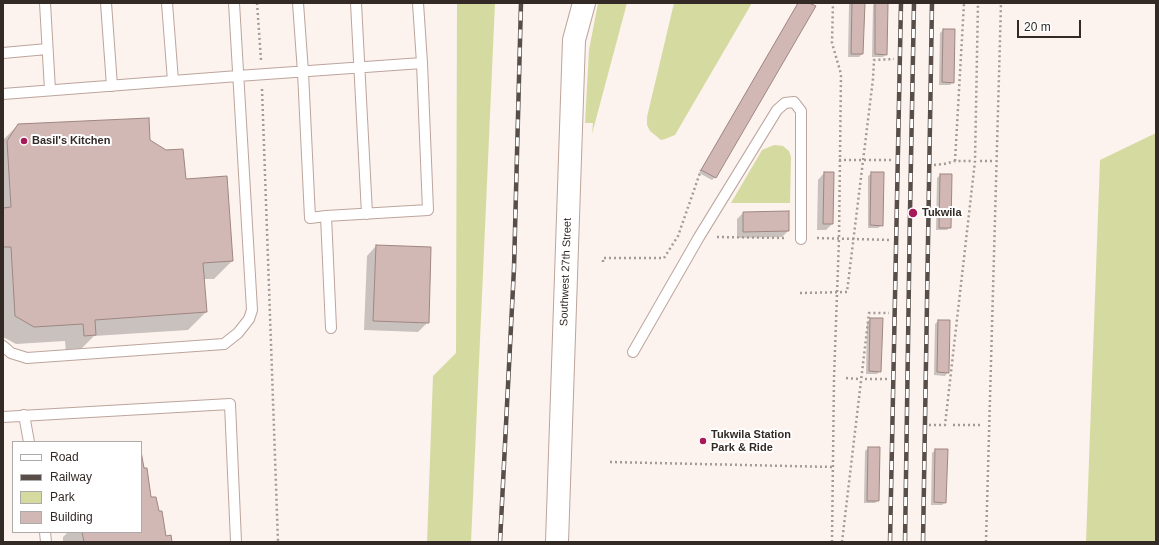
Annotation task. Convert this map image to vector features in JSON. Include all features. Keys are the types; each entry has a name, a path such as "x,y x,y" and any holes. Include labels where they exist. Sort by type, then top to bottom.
{"street":[{"name":"Southwest 27th Street","path":"557,542 574,40 584,3"}],"lane":[{"path":"45,3 50,90"},
{"path":"106,3 112,86"},
{"path":"167,3 173,81"},
{"path":"3,346 11,353 27,358 224,344 238,333 249,319 252,310 234,3"},
{"path":"298,3 310,218 428,210 418,3"},
{"path":"356,3 367,214"},
{"path":"3,53 47,49"},
{"path":"3,94 422,63"},
{"path":"633,352 699,237 777,110 784,103 794,102 800,111 801,239"},
{"path":"326,216 331,328"},
{"path":"3,417 230,404 236,542"},
{"path":"24,415 29,441"}],"path":[{"path":"257,3 262,74 278,542"},
{"path":"832,542 841,74 832,43 833,3"},
{"path":"955,161 964,3"},
{"path":"929,425 945,425 946,417 975,161 978,3"},
{"path":"986,542 1001,3"},
{"path":"800,293 847,292 873,79 874,60 894,59"},
{"path":"839,160 892,160"},
{"path":"934,165 955,161 972,161"},
{"path":"980,161 995,161"},
{"path":"603,262 603,258 664,258 678,236 701,170"},
{"path":"715,237 787,238"},
{"path":"816,238 890,240"},
{"path":"842,542 869,313 889,313"},
{"path":"846,378 858,379"},
{"path":"865,379 888,379"},
{"path":"953,425 980,425"},
{"path":"610,462 833,467"}],"green space":[{"path":"457,3 495,3 471,542 427,542 433,376 456,353"},
{"path":"598,3 627,3 592,134 593,123 585,123 589,50"},
{"path":"674,3 752,3 675,135 661,140 650,131 647,125 647,117"},
{"path":"1156,133 1156,542 1086,542 1100,160"},
{"path":"774,145 783,146 789,151 791,157 790,203 731,203 762,150"}],"building":[{"path":"798,3 809,3 816,6 716,178 701,170"},
{"path":"852,3 865,3 863,54 851,54"},
{"path":"875,3 888,3 887,55 875,54"},
{"path":"943,29 955,29 954,83 942,82"},
{"path":"149,118 150,140 166,150 183,149 186,179 227,176 233,261 203,263 207,312 95,320 96,335 84,336 83,324 34,327 15,316 11,247 3,247 3,208 11,207 7,141 18,124"},
{"path":"824,172 834,172 833,224 823,224"},
{"path":"871,172 884,172 883,226 870,225"},
{"path":"940,174 952,174 951,228 939,228"},
{"path":"789,211 789,231 743,232 743,212"},
{"path":"376,245 431,247 429,323 373,321"},
{"path":"870,318 883,318 881,372 869,371"},
{"path":"938,320 950,320 949,373 937,372"},
{"path":"868,447 880,447 879,501 867,501"},
{"path":"935,449 948,449 946,503 934,502"},
{"path":"142,457 144,468 147,468 151,497 156,497 159,511 162,511 166,536 171,535 172,542 84,542 82,533 142,533"}],"railway":[{"path":"500,542 514,268 521,3"},
{"path":"890,542 901,3"},
{"path":"905,542 914,3"},
{"path":"923,542 932,3"}],"place":[{"name":"Basil's Kitchen","path":"24,141"},
{"name":"Tukwila","path":"913,213"},
{"name":"Tukwila Station Park & Ride","path":"703,441"}]}
